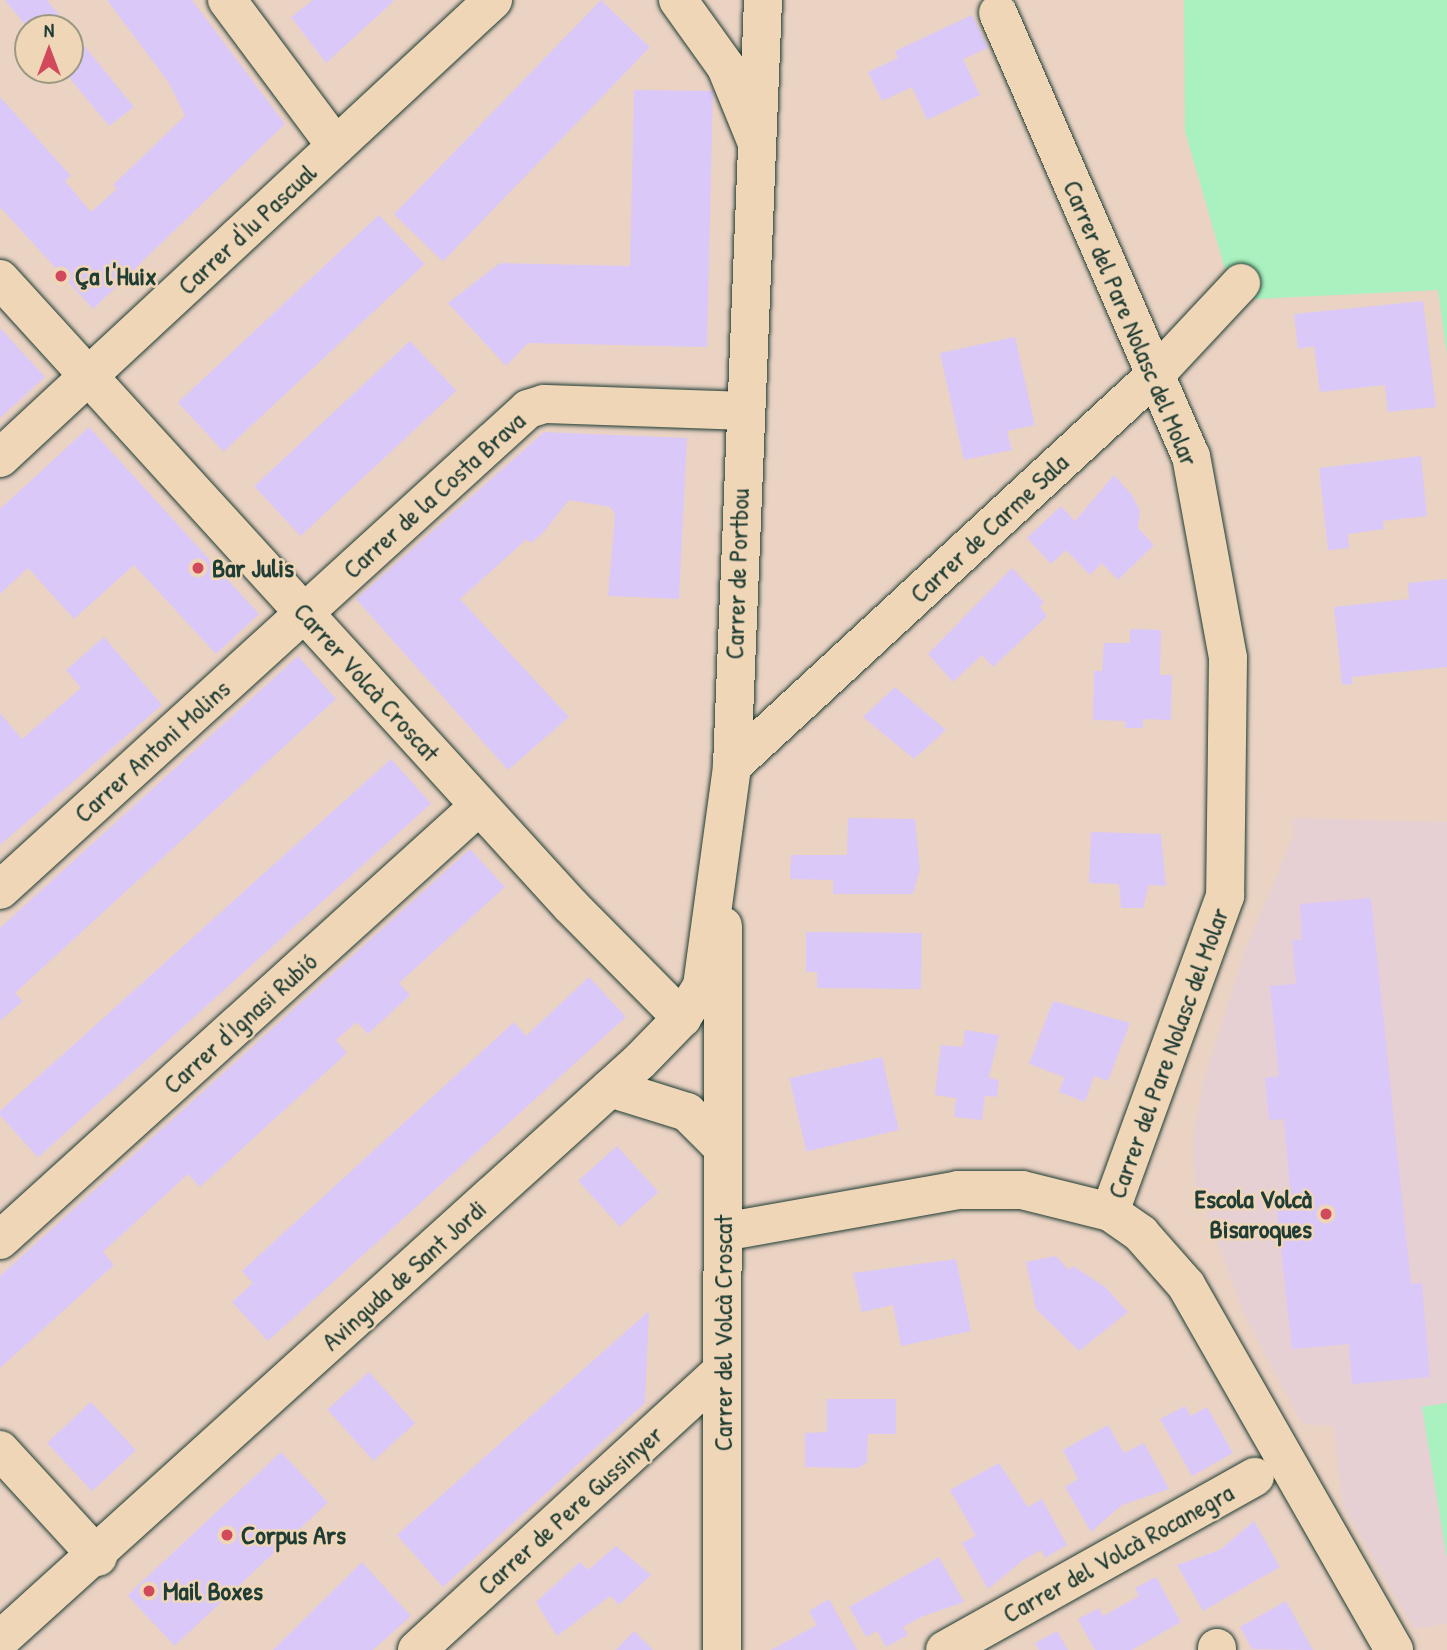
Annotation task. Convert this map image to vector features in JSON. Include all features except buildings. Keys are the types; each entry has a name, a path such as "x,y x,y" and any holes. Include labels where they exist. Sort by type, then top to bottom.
{"street":[{"path":"227,0 336,146"},
{"name":"Carrer d'Iu Pascual","path":"0,458 493,0"},
{"path":"678,0 726,67 756,141"},
{"name":"Carrer de Portbou","path":"723,1148 723,860 732,766 742,411 763,0"},
{"name":"Carrer del Pare Nolasc del Molar","path":"998,13 1191,456 1228,658 1227,874 1219,921 1110,1212"},
{"name":"Carrer Volcà Croscat","path":"0,279 479,806 682,1018"},
{"name":"Carrer de Carme Sala","path":"732,766 1155,375 1241,283"},
{"name":"Carrer de la Costa Brava","path":"304,612 528,409 544,404 742,411"},
{"name":"Carrer Antoni Molins","path":"0,890 304,612"},
{"name":"Carrer d'Ignasi Rubió","path":"0,1240 479,806"},
{"name":"Avinguda de Sant Jordi","path":"0,1640 98,1557 610,1088 682,1018 702,986 712,949 723,860"},
{"path":"610,1088 687,1112 723,1148"},
{"name":"Carrer del Volcà Croscat","path":"722,1650 723,1148"},
{"name":"Carrer del Pare Nolasc del Molar","path":"723,1232 958,1190 1022,1190 1110,1212 1141,1234 1186,1285 1393,1648"},
{"name":"Carrer de Pere Gussinyer","path":"417,1650 722,1371"},
{"path":"0,1450 98,1557"},
{"name":"Carrer del Volcà Rocanegra","path":"945,1650 1255,1477"}],"shaded area":[{"name":"Escola Volcà Bisaroques","path":"1293,818 1447,822 1447,1624 1414,1629 1343,1505 1333,1426 1302,1424 1244,1315 1195,1181 1193,1140 1203,1082 1245,950 1293,837"}],"green space":[{"path":"1184,0 1447,0 1447,355 1438,290 1234,300 1185,131"},
{"path":"1447,1403 1447,1558 1422,1407"}],"place":[{"name":"Ça l'Huix","path":"61,276"},
{"name":"Bar Julis","path":"198,568"},
{"name":"Escola Volcà Bisaroques","path":"1326,1214"},
{"name":"Corpus Ars","path":"227,1535"},
{"name":"Mail Boxes","path":"149,1591"}]}
